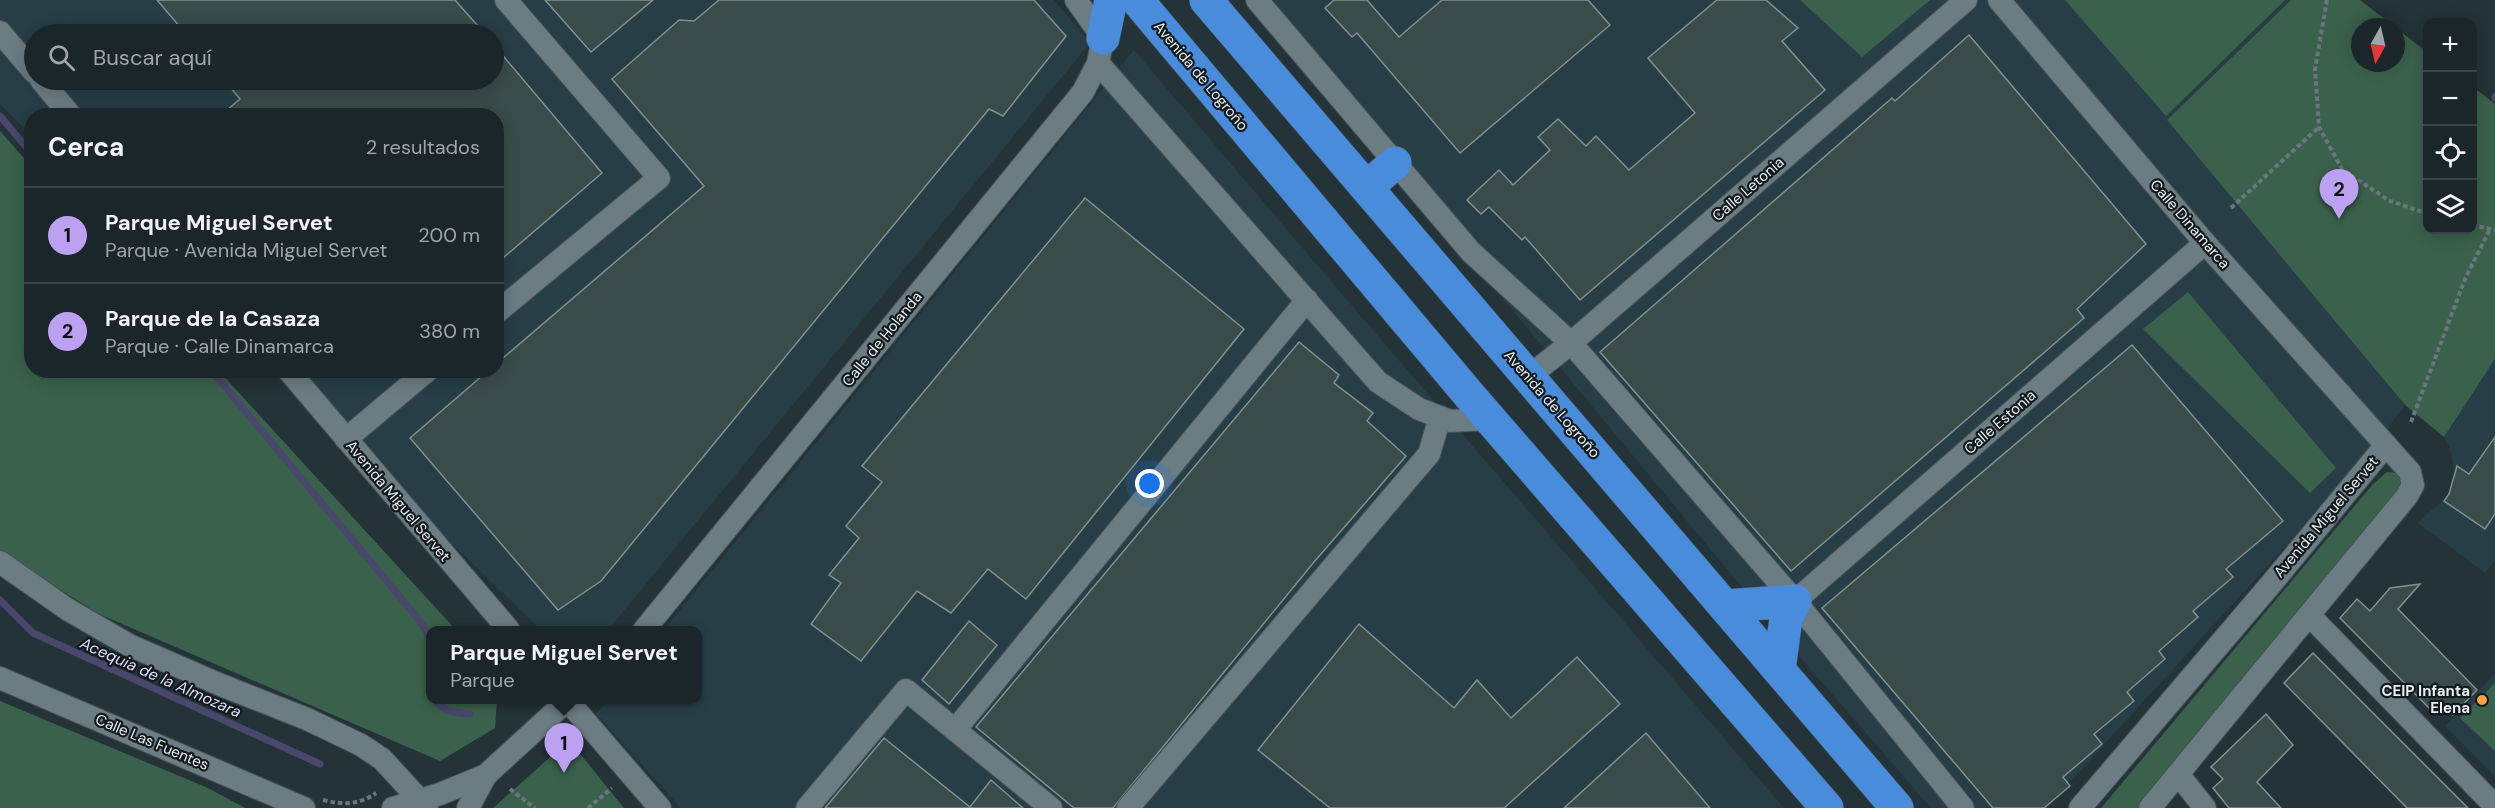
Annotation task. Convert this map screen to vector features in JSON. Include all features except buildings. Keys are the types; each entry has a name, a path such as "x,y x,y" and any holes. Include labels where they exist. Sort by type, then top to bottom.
{"highway":[{"path":"1100,51 1111,0"},
{"name":"Avenida de Logroño","path":"1137,0 1491,419 1827,808"},
{"name":"Avenida de Logroño","path":"1206,0 1897,808"},
{"path":"1367,187 1395,163"},
{"path":"1725,606 1795,601"},
{"path":"1779,670 1786,618 1795,601"}],"street":[{"path":"504,307 658,178 506,0"},
{"path":"1076,0 1100,51 1378,382 1419,409 1450,421 1491,419"},
{"path":"1257,0 1471,252 1570,344 1795,601 1963,808"},
{"name":"Calle Letonia","path":"1528,377 1570,344 1966,0"},
{"name":"Calle Dinamarca","path":"1999,0 2205,243 2386,445"},
{"path":"0,32 24,60"},
{"name":"Calle de Holanda","path":"647,626 1075,102 1100,51"},
{"path":"49,90 64,108"},
{"name":"Calle Estonia","path":"1795,601 2205,243"},
{"path":"955,730 1307,300"},
{"name":"Avenida Miguel Servet","path":"295,378 505,626"},
{"path":"346,439 418,378"},
{"path":"1128,808 1429,454 1440,417"},
{"name":"Avenida Miguel Servet","path":"2080,808 2386,445 2410,472 2413,485 2407,496 2150,808"},
{"path":"0,562 67,609 129,645 316,723 362,745 382,759 423,804"},
{"path":"2310,616 2495,806"},
{"name":"Calle Las Fuentes","path":"0,678 304,808"},
{"path":"807,808 906,690 1051,808"},
{"path":"468,808 486,775 564,704"},
{"path":"571,704 660,808"},
{"path":"395,773 395,807 423,804 440,794 486,775"},
{"path":"2178,774 2205,808"}],"path":[{"path":"2327,0 2315,69 2319,127 2342,169 2388,200 2423,213"},
{"path":"2231,208 2319,127"},
{"path":"2411,422 2465,279 2493,229 2477,226"},
{"path":"588,808 612,788"},
{"path":"510,789 535,808"}],"shaded area":[{"path":"0,0 1054,0 1090,43 611,626 537,626 281,378 504,378 504,108 24,108 24,128 0,104"},
{"path":"1246,0 2291,0 2167,120 2405,405 2361,464 2046,808 1931,808 1800,657 1455,241"},
{"path":"1134,50 1784,808 681,808 596,714 605,704 702,704 702,626 667,626"},
{"path":"2495,359 2495,560 2485,573 2418,523 2449,494 2455,472 2449,446 2444,437"},
{"name":"CEIP Infanta Elena","path":"2495,674 2495,777 2445,726"}],"green space":[{"path":"1800,0 1930,0 1862,57"},
{"path":"2065,0 2285,0 2166,116"},
{"path":"2291,0 2360,0 2383,18 2351,18 2351,72 2405,72 2405,35 2423,49 2423,234 2477,234 2477,90 2495,104 2495,359 2444,437 2405,405 2167,120"},
{"path":"0,131 24,158 24,378 225,378 452,626 426,626 426,704 497,704 495,728 440,761 99,614 0,552"},
{"path":"2188,292 2336,468 2310,493 2143,329"},
{"path":"2387,472 2397,473 2402,482 2398,492 2138,808 2101,808 2373,484"},
{"path":"2495,683 2495,751 2460,718"},
{"path":"0,701 208,788 245,808 0,808"},
{"path":"569,749 581,755 624,808 493,808 557,751"}],"waterway":[{"path":"0,116 24,144"},
{"path":"218,378 420,621 426,632"},
{"name":"Acequia de la Almozara","path":"0,600 33,633 320,764"},
{"path":"438,704 455,712 470,714"}],"place":[{"name":"Parque de la Casaza","path":"2339,219"},
{"name":"CEIP Infanta Elena","path":"2482,700"},
{"name":"Parque Miguel Servet","path":"564,773"}]}
